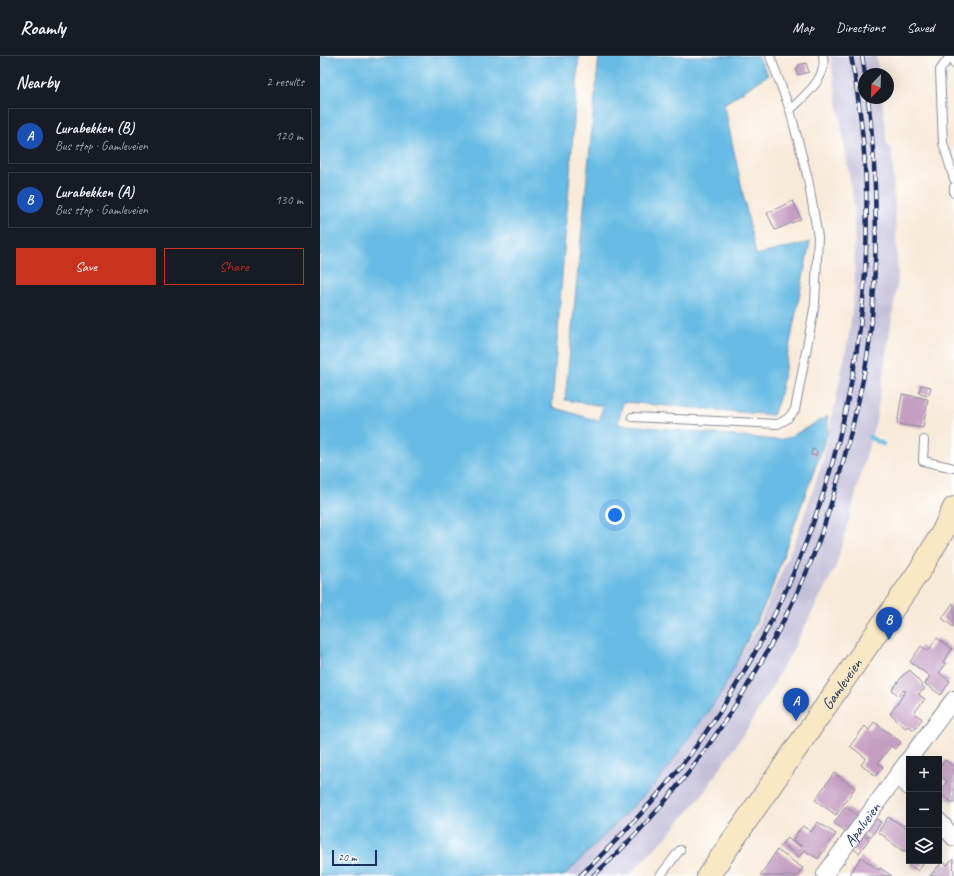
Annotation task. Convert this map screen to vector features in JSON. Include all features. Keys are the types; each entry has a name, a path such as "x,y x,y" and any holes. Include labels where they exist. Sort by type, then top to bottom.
{"main road":[{"name":"Gamleveien","path":"708,876 922,567 948,538 954,508"}],"street":[{"name":"Apalveien","path":"911,756 954,699"},
{"name":"Apalveien","path":"825,874 906,763"},
{"path":"898,774 906,783"},
{"path":"942,824 954,838"}],"lane":[{"path":"632,417 778,424 787,419 796,410 814,304 818,237 808,179 790,110 770,56"},
{"path":"790,110 816,84 825,63 823,56"},
{"path":"953,174 943,143 940,70 950,56 954,64"},
{"path":"954,187 954,193"},
{"path":"924,440 923,461 954,468"},
{"path":"660,876 680,850"}],"shaded area":[{"path":"830,56 876,56 878,68 858,68 858,104 883,104 887,145 892,149 898,279 876,420 836,566 791,653 751,723 702,795 667,836 628,876 559,876 719,691 755,632 770,599 797,536 823,461 849,336 855,285 854,205"}],"water":[{"path":"320,56 579,56 552,407 599,421 603,406 565,400 599,56 758,56 768,75 724,104 756,255 810,242 779,399 773,415 623,402 618,424 777,440 788,438 828,416 828,432 768,598 722,692 659,780 564,876 320,876"}],"building":[{"path":"806,63 809,72 798,75 796,68 798,68 798,65"},
{"path":"793,201 801,219 775,230 767,213"},
{"path":"921,385 931,387 929,395 919,393"},
{"path":"902,394 928,399 923,428 897,424"},
{"path":"812,449 817,451 816,456 811,455"},
{"path":"953,603 954,604 954,628 942,618"},
{"path":"937,638 952,649 943,662 946,664 939,673 950,681 941,695 925,684 930,676 910,662 921,646 928,651"},
{"path":"910,670 925,689 918,694 925,699 914,713 922,719 914,730 908,726 906,728 895,720 896,718 890,714 906,691 903,690 899,696 892,690 903,675"},
{"path":"874,722 901,742 895,749 891,746 878,763 883,767 876,776 861,765 866,758 850,746 865,726 869,730"},
{"path":"945,760 954,766 954,803 942,796 942,789 947,781 942,778 942,764"},
{"path":"834,773 855,788 836,815 815,800"},
{"path":"845,807 859,816 847,832 834,823"},
{"path":"872,816 881,822 871,837 861,831"},
{"path":"888,817 906,827 906,851 903,851 878,832"},
{"path":"818,822 836,834 818,859 804,850 799,857 782,844 787,838 801,847 802,846 793,840 799,830 803,826 811,832"},
{"path":"861,834 869,839 859,853 851,847"},
{"path":"777,850 803,868 797,876 760,876"},
{"path":"861,857 879,870 880,868 892,876 849,876"},
{"path":"953,859 954,876 930,876 942,864 943,861 947,865"},
{"path":"910,864 923,864 918,871 909,865"}],"waterway":[{"path":"869,437 883,444"}],"railway":[{"path":"580,876 643,812 673,777 700,741 748,664 789,584 821,500 845,414 860,325 866,236 863,146 851,56"},
{"path":"862,56 864,68"},
{"path":"593,876 627,844 658,809 688,773 716,735 742,695 787,613 807,571 825,523 853,425 871,332 874,290 876,208 869,104"}],"place":[{"name":"Lurabekken (A)","path":"889,640"},
{"name":"Lurabekken (B)","path":"796,721"}]}
